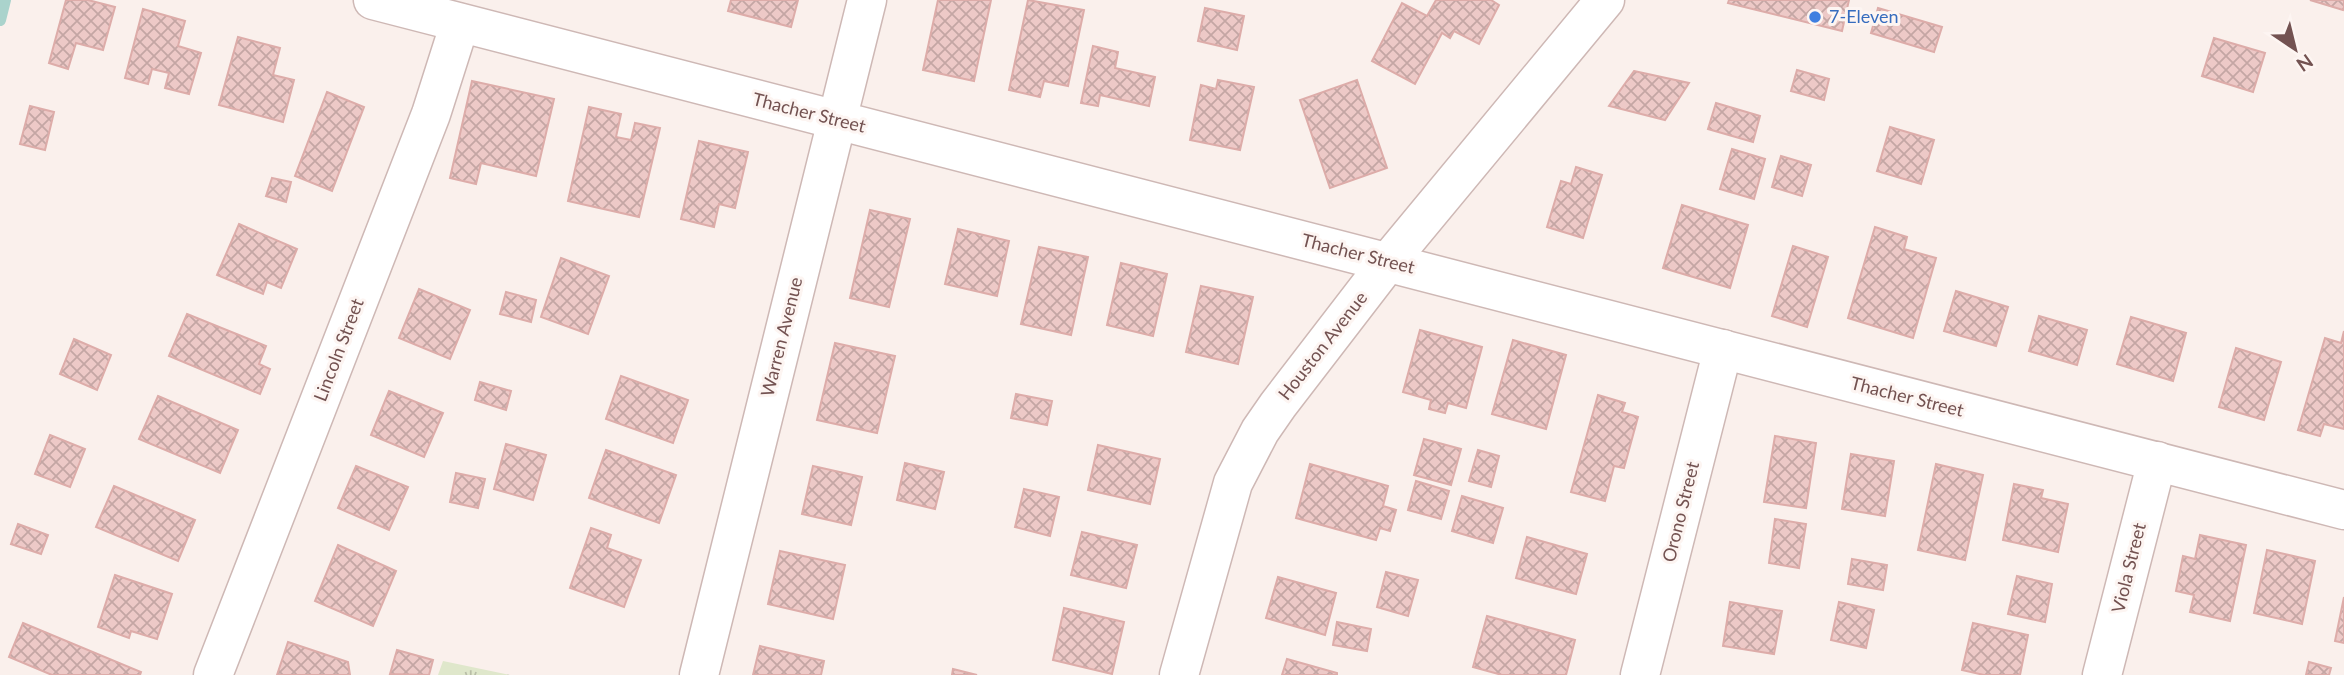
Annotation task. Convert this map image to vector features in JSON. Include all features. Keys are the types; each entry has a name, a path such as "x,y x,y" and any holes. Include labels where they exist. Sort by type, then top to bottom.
{"street":[{"name":"Thacher Street","path":"373,0 2344,510"},
{"name":"Warren Avenue","path":"698,675 867,0"},
{"name":"Houston Avenue","path":"1179,675 1223,516 1244,458 1278,405 1388,262 1605,0"},
{"name":"Lincoln Street","path":"213,675 430,114 460,23"},
{"name":"Orono Street","path":"1640,675 1723,349"},
{"name":"Viola Street","path":"2102,675 2157,461"}],"green space":[{"path":"443,661 510,675 438,675"}],"building":[{"path":"66,0 88,0 115,7 103,50 76,43 68,69 49,63"},
{"path":"731,0 798,0 791,27 728,11"},
{"path":"938,0 991,0 974,81 923,70"},
{"path":"1028,0 1084,10 1068,86 1044,81 1040,97 1009,90"},
{"path":"1436,0 1491,0 1499,5 1479,44 1454,31 1450,38 1442,33 1415,84 1372,61 1402,3 1427,16"},
{"name":"7-Eleven","path":"1729,0 1849,0 1842,31 1728,3"},
{"path":"2310,0 2344,0 2344,7 2343,10"},
{"path":"1205,8 1244,16 1237,50 1198,41"},
{"path":"1878,8 1942,27 1934,52 1871,33"},
{"path":"143,9 185,21 178,46 201,53 189,94 165,88 169,73 152,69 148,84 125,78"},
{"path":"238,37 280,48 273,75 294,80 283,122 219,105"},
{"path":"2214,38 2265,53 2253,92 2202,76"},
{"path":"1093,46 1118,52 1115,68 1155,77 1149,106 1100,95 1098,106 1081,103"},
{"path":"1797,70 1829,79 1824,100 1791,91"},
{"path":"1634,71 1689,83 1665,120 1609,106"},
{"path":"1218,80 1254,87 1240,150 1190,140 1201,85 1216,89"},
{"path":"1357,80 1387,168 1330,188 1300,100"},
{"path":"472,81 554,99 536,176 481,163 476,184 450,178"},
{"path":"327,92 364,107 332,191 295,176"},
{"path":"1716,103 1760,116 1753,142 1708,129"},
{"path":"30,106 54,112 45,150 20,144"},
{"path":"589,107 621,114 616,137 631,140 635,123 660,128 639,217 568,201"},
{"path":"1890,127 1934,140 1921,184 1877,171"},
{"path":"699,141 748,152 735,208 719,204 714,227 681,219"},
{"path":"1732,149 1765,159 1754,199 1720,189"},
{"path":"1781,156 1811,165 1802,196 1772,187"},
{"path":"1576,167 1602,175 1583,238 1547,227 1561,181 1571,184"},
{"path":"272,178 291,182 286,202 266,196"},
{"path":"1682,205 1748,225 1730,288 1663,268"},
{"path":"870,210 910,219 889,307 850,298"},
{"path":"239,224 297,249 281,288 267,282 263,294 217,275"},
{"path":"1875,227 1907,237 1904,249 1936,258 1913,338 1848,318"},
{"path":"958,229 1009,241 997,296 945,284"},
{"path":"1793,246 1828,257 1807,327 1772,316"},
{"path":"1039,247 1088,257 1071,335 1021,324"},
{"path":"561,258 609,276 588,334 541,317"},
{"path":"1121,263 1167,274 1153,336 1107,325"},
{"path":"1201,286 1253,297 1238,364 1186,352"},
{"path":"419,289 470,310 450,359 399,338"},
{"path":"1956,291 2008,307 1996,346 1944,331"},
{"path":"506,292 536,300 531,322 500,314"},
{"path":"187,314 266,346 259,364 270,369 260,394 169,356"},
{"path":"2039,316 2087,330 2077,365 2029,351"},
{"path":"2131,317 2186,333 2173,381 2117,364"},
{"path":"1420,330 1482,347 1466,408 1448,403 1445,413 1429,409 1431,400 1403,392"},
{"path":"2344,331 2344,429 2324,424 2320,436 2298,430 2325,338 2341,343"},
{"path":"74,339 111,355 97,390 60,374"},
{"path":"1513,340 1566,355 1546,429 1492,414"},
{"path":"835,343 895,356 877,433 817,420"},
{"path":"2236,348 2281,362 2264,420 2219,407"},
{"path":"621,376 688,400 673,443 606,419"},
{"path":"480,382 511,391 506,410 475,400"},
{"path":"389,391 443,413 424,457 371,435"},
{"path":"1016,394 1052,401 1047,425 1011,418"},
{"path":"1598,395 1625,403 1622,412 1638,417 1624,468 1614,466 1605,501 1571,492"},
{"path":"158,396 238,430 220,473 139,439"},
{"path":"50,435 85,449 70,487 35,474"},
{"path":"1775,436 1816,443 1806,508 1764,502"},
{"path":"1424,439 1461,449 1451,485 1414,475"},
{"path":"506,444 546,455 533,500 494,489"},
{"path":"1098,445 1160,459 1150,504 1088,490"},
{"path":"606,450 676,475 659,523 589,498"},
{"path":"1478,450 1499,456 1491,487 1469,481"},
{"path":"1851,454 1894,461 1885,516 1842,509"},
{"path":"905,463 944,472 935,509 897,500"},
{"path":"1310,464 1388,486 1383,506 1396,510 1390,531 1380,528 1376,540 1296,518"},
{"path":"1936,464 1983,475 1965,560 1918,550"},
{"path":"356,466 408,487 389,530 338,508"},
{"path":"813,466 862,477 851,525 802,514"},
{"path":"456,473 485,479 478,508 450,502"},
{"path":"1416,481 1449,491 1441,519 1408,510"},
{"path":"2014,484 2043,490 2041,498 2068,504 2058,552 2003,540"},
{"path":"114,486 195,520 178,561 96,527"},
{"path":"1024,489 1059,497 1050,536 1015,527"},
{"path":"1462,496 1503,508 1493,543 1452,531"},
{"path":"1775,519 1806,524 1799,568 1769,563"},
{"path":"18,524 48,535 41,554 11,544"},
{"path":"591,528 611,535 607,548 641,560 624,607 570,588"},
{"path":"1082,532 1137,545 1126,588 1071,575"},
{"path":"2200,535 2246,545 2230,621 2190,612 2194,595 2176,591 2183,556 2195,559"},
{"path":"1527,537 1587,554 1576,594 1516,578"},
{"path":"338,545 396,571 373,626 315,601"},
{"path":"2267,550 2315,561 2302,624 2254,613"},
{"path":"780,551 845,565 833,619 768,604"},
{"path":"1852,559 1887,565 1883,590 1848,584"},
{"path":"1386,572 1418,580 1408,616 1377,607"},
{"path":"115,575 172,594 157,639 131,631 129,638 98,627"},
{"path":"2017,576 2052,584 2045,622 2008,614"},
{"path":"1278,577 1336,593 1325,635 1266,618"},
{"path":"2344,597 2344,643 2335,641"},
{"path":"1730,602 1782,611 1774,654 1723,646"},
{"path":"1839,602 1874,610 1866,648 1831,640"},
{"path":"1064,608 1124,622 1112,674 1053,660"},
{"path":"1487,616 1575,640 1566,675 1502,675 1473,667"},
{"path":"1337,622 1371,629 1367,651 1333,645"},
{"path":"23,623 141,672 140,675 52,675 9,657"},
{"path":"1973,623 2028,635 2020,675 1984,675 1962,670"},
{"path":"288,642 348,662 350,675 277,675"},
{"path":"760,646 824,661 821,675 753,675"},
{"path":"397,650 433,660 429,675 390,674"},
{"path":"1287,659 1337,673 1337,675 1282,675"},
{"path":"2309,662 2331,668 2329,675 2306,675"},
{"path":"953,669 977,675 952,675"}],"waterway":[{"path":"0,20 5,0"}],"place":[{"name":"7-Eleven","path":"1815,17"}]}
